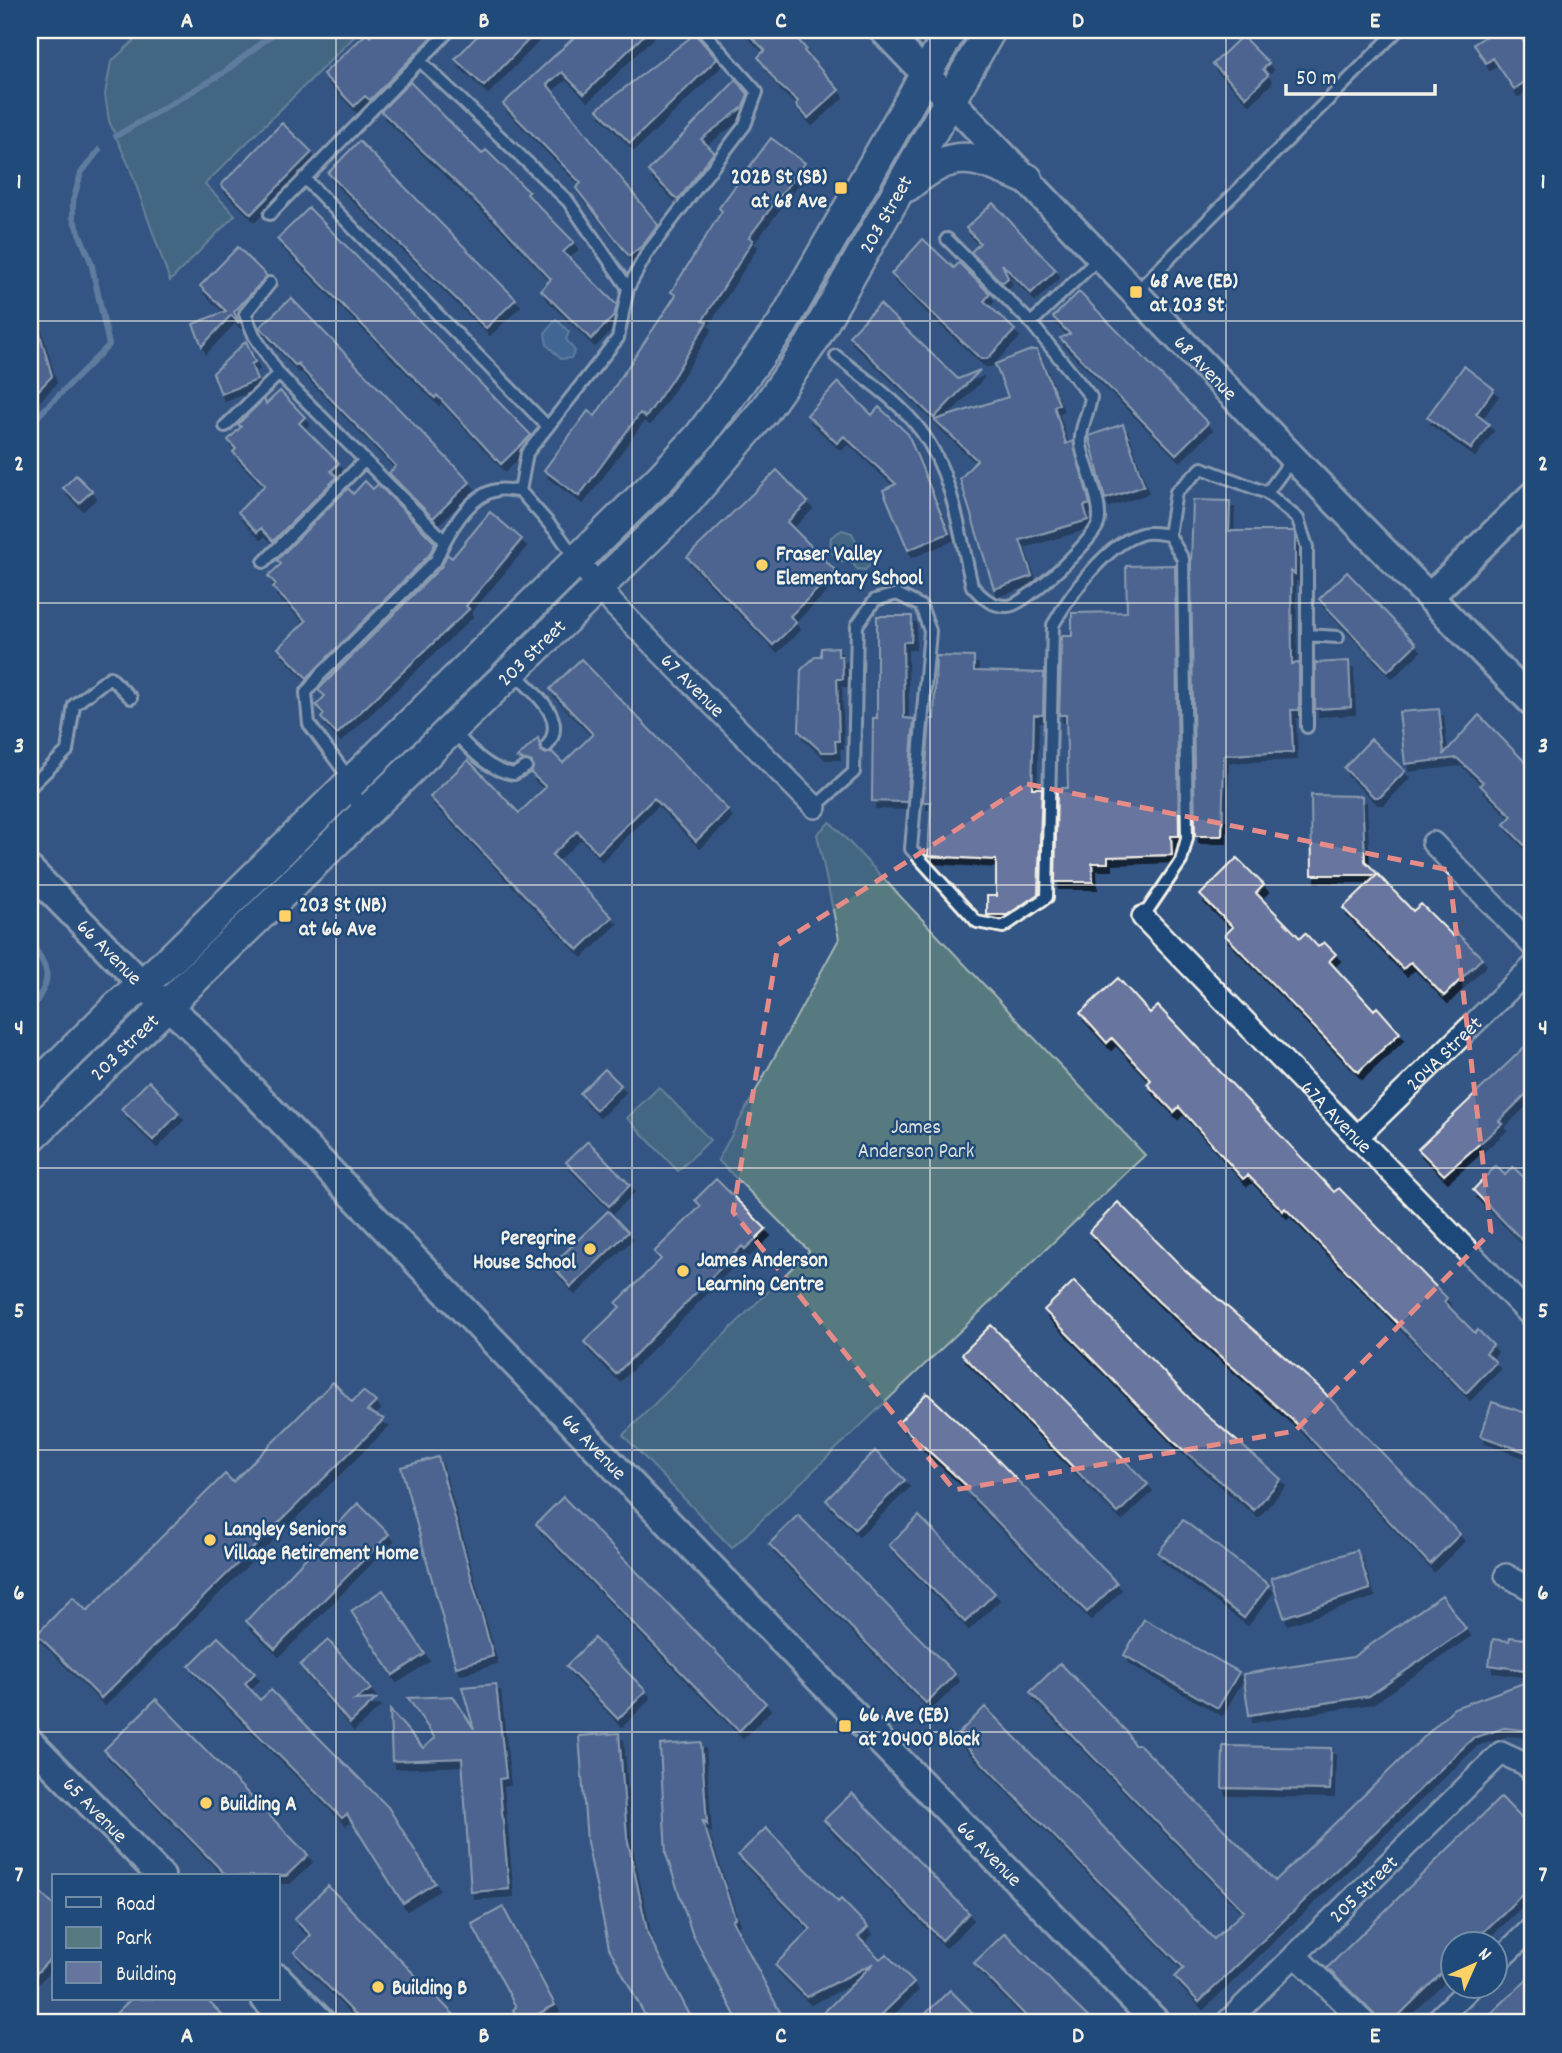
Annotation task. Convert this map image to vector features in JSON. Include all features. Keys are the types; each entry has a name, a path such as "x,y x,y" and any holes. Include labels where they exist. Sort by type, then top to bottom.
{"main road":[{"name":"203 Street","path":"30,1093 662,478 736,389 789,314 951,30"},
{"name":"203 Street","path":"30,1138 686,502 764,411 811,344 990,30"},
{"path":"901,190 939,162 956,157 983,160 1027,179"}],"street":[{"name":"68 Avenue","path":"883,30 1293,458 1532,702"},
{"path":"1429,597 1532,496"},
{"name":"67 Avenue","path":"576,559 597,587 814,807"},
{"path":"1433,843 1532,945"},
{"name":"66 Avenue","path":"30,870 143,985 190,1026 849,1710 1157,2023"},
{"name":"67A Avenue","path":"1143,917 1532,1317"},
{"name":"204A Street","path":"1356,1138 1532,967"},
{"path":"1506,1575 1532,1590"},
{"name":"65 Avenue","path":"30,1742 158,1874"},
{"name":"205 Street","path":"1226,2023 1501,1753 1525,1764 1532,1771"},
{"path":"1510,1949 1532,1928"},
{"path":"1295,1955 1365,2023"},
{"path":"280,1980 323,2023"},
{"path":"266,2000 289,2023"},
{"path":"1434,2023 1458,2000"}],"lane":[{"path":"270,214 450,30"},
{"path":"520,491 527,453 618,338 628,288 647,253 745,125 757,92 702,30"},
{"path":"1136,292 1398,30"},
{"path":"420,61 568,201 628,288"},
{"path":"304,178 548,427"},
{"path":"835,356 880,389 922,432 946,480 972,586 983,598 997,605 1010,606 1025,600 1088,538 1098,523 1098,511 1081,443 1091,397 1031,323 947,239"},
{"path":"1031,323 1101,256"},
{"path":"270,283 245,314 279,374 444,540"},
{"path":"225,426 279,374"},
{"path":"1267,494 1293,458"},
{"path":"264,562 364,461"},
{"path":"1143,917 1181,861 1187,838 1183,559 1169,535 1176,492 1202,468 1267,494 1298,519 1307,547 1307,727"},
{"path":"353,827 357,796 351,781 309,724 306,693 319,676 436,561 444,540 464,510 496,490 520,491 559,535 576,559"},
{"path":"814,807 854,772 858,625 875,600 897,594 921,606 930,631 911,849 976,922 1003,927 1047,897 1053,625 1072,592 1121,544 1143,533 1169,535"},
{"path":"1307,635 1338,637"},
{"path":"512,671 551,712 555,724 554,736 547,746"},
{"path":"30,787 67,751 74,705 110,677 131,698"},
{"path":"452,730 481,759 504,773 514,774 526,767"}],"highlighted area":[{"path":"1027,784 1449,870 1491,1232 1295,1431 954,1490 733,1212 778,945"}],"green space":[{"path":"145,30 361,30 205,184 235,215 170,281 130,168 109,121 105,94 111,62"},
{"path":"842,530 852,533 860,549 871,557 872,563 865,570 857,569 851,561 841,561 830,551 831,537"},
{"name":"James Anderson Park","path":"830,822 1145,1155 732,1548 623,1435 809,1251 718,1160 839,939 817,834"},
{"path":"659,1087 710,1140 678,1171 627,1118"}],"water":[{"path":"556,319 569,332 566,339 575,351 571,358 561,359 547,345 545,333"}],"building":[{"path":"377,30 439,30 370,100 365,96 354,106 323,74 367,33 370,37"},
{"path":"483,30 538,30 484,86 455,59"},
{"path":"582,30 649,30 584,94 562,72 547,84 658,225 643,245 629,256 576,188 581,183 503,104"},
{"path":"744,30 790,30 806,49 804,51 839,90 808,118 796,105 798,101 778,84 758,57 765,50"},
{"path":"1495,30 1516,30 1532,55 1532,77 1514,89 1493,58 1486,63 1474,44"},
{"path":"695,34 717,59 630,143 597,109"},
{"path":"1242,36 1269,63 1263,69 1268,75 1246,97 1213,64"},
{"path":"736,80 748,94 743,107 701,139 714,152 678,200 648,171"},
{"path":"410,82 482,154 486,150 574,242 563,252 617,305 614,316 591,339 541,290 551,279 503,227 381,111"},
{"path":"282,123 312,152 251,214 221,185"},
{"path":"771,138 805,163 749,237 753,240 703,320 707,322 672,379 646,417 640,413 579,496 544,470 588,411 595,416 676,295 671,292 722,211 719,208"},
{"path":"359,141 516,299 486,328 328,173"},
{"path":"993,203 1056,270 1031,293 1002,264 1008,278 1002,283 971,252 980,243 966,228"},
{"path":"309,208 531,435 501,464 437,395 435,398 277,239"},
{"path":"923,239 954,268 959,263 990,294 984,301 1015,330 987,359 981,359 891,274"},
{"path":"238,247 267,276 234,312 239,323 231,315 202,346 193,324 226,311 200,286"},
{"path":"1079,292 1208,423 1176,454 1060,338 1070,334 1053,317"},
{"path":"291,298 470,482 433,518 389,473 396,466 298,365 300,363 295,365 260,327"},
{"path":"880,304 958,379 980,370 934,418 849,336"},
{"path":"34,314 52,376 30,399 30,315"},
{"path":"246,341 255,362 251,364 257,380 221,394 213,373"},
{"path":"1037,350 1059,404 1054,406 1066,444 1073,441 1090,504 1084,506 1088,520 1020,540 1032,576 994,589 960,479 977,460 935,420 1008,397 995,364"},
{"path":"1464,366 1494,389 1476,414 1489,424 1471,449 1427,417"},
{"path":"838,382 872,415 879,407 908,434 949,533 908,550 883,490 896,484 844,436 837,443 807,415"},
{"path":"280,391 305,417 299,423 339,463 331,471 337,477 273,541 261,528 257,532 238,512 265,485 233,452 236,449 228,440 241,427 238,424 264,399 266,404"},
{"path":"1123,424 1144,486 1105,499 1089,436"},
{"path":"777,470 808,502 787,522 836,571 790,616 796,623 773,645 687,557"},
{"path":"76,475 92,491 79,503 63,488"},
{"path":"365,481 373,489 378,484 435,543 429,555 307,678 278,648 306,621 273,588 276,584 268,576 281,564 277,560 348,488 353,494"},
{"path":"1193,500 1230,501 1229,531 1294,531 1295,535 1295,574 1291,571 1292,664 1299,663 1299,710 1291,710 1293,752 1224,755 1222,836 1195,836 1191,565"},
{"path":"490,512 522,539 466,606 469,609 337,734 321,718 324,714 316,705 325,696 318,690 442,566 447,554 452,558"},
{"path":"1175,565 1179,836 1171,836 1172,855 1108,857 1108,863 1092,863 1093,882 1055,882 1057,788 1068,788 1066,715 1059,715 1062,636 1072,636 1072,613 1127,612 1126,566"},
{"path":"1347,572 1416,644 1388,671 1319,599"},
{"path":"877,616 912,616 911,642 903,642 904,718 914,719 907,802 872,801 873,718 877,718"},
{"path":"838,647 838,656 842,656 843,679 837,679 839,741 835,741 836,752 822,752 799,731 801,670 816,656 821,656 821,648"},
{"path":"936,656 974,657 974,671 1044,673 1043,715 1034,715 1032,788 1042,788 1038,894 1007,915 987,915 987,896 996,896 996,860 928,856 931,802 923,802 930,719 934,719"},
{"path":"581,659 728,810 696,841 654,798 598,853 577,831 552,855 612,917 578,950 430,797 468,760 519,813 546,787 531,773 532,762 517,758 538,738 541,751 546,754 552,752 563,763 593,734 550,689"},
{"path":"1349,661 1351,707 1315,709 1315,663"},
{"path":"1439,709 1444,754 1479,715 1532,769 1532,853 1504,824 1512,816 1480,785 1483,782 1457,758 1405,764 1399,712"},
{"path":"1371,739 1405,771 1380,797 1374,797 1344,768"},
{"path":"1311,795 1362,796 1365,861 1413,911 1421,904 1453,936 1456,932 1482,958 1444,996 1411,962 1403,969 1343,908 1377,875 1312,875"},
{"path":"1237,858 1264,885 1256,893 1300,938 1305,933 1318,947 1324,942 1336,954 1329,961 1374,1010 1377,1007 1400,1033 1358,1072 1225,935 1233,927 1200,895"},
{"path":"1118,978 1150,1013 1158,1006 1334,1192 1339,1188 1447,1298 1444,1302 1475,1333 1478,1330 1493,1345 1486,1353 1496,1362 1466,1393 1285,1208 1283,1211 1248,1175 1243,1179 1179,1107 1174,1112 1147,1084 1151,1080 1112,1038 1107,1043 1080,1013"},
{"path":"1532,1040 1532,1088 1499,1121 1502,1124 1444,1175 1418,1149"},
{"path":"605,1069 621,1085 596,1110 580,1093"},
{"path":"149,1081 179,1113 153,1140 121,1109"},
{"name":"Peregrine House School","path":"588,1141 630,1185 609,1206 566,1162"},
{"path":"1496,1166 1505,1175 1513,1167 1532,1185 1532,1250 1473,1190"},
{"name":"James Anderson Learning Centre","path":"716,1179 766,1229 745,1249 742,1246 616,1374 584,1342 620,1307 616,1303 661,1259 654,1252 701,1206 695,1200"},
{"path":"1118,1202 1185,1270 1319,1387 1460,1534 1430,1564 1298,1425 1159,1302 1089,1232"},
{"name":"Peregrine House School","path":"608,1211 628,1232 571,1287 552,1265"},
{"path":"1074,1281 1203,1412 1281,1479 1254,1510 1173,1441 1044,1310"},
{"path":"991,1325 1148,1484 1118,1513 962,1354"},
{"name":"Langley Seniors Village Retirement Home","path":"333,1382 352,1402 363,1391 376,1402 367,1411 384,1419 101,1698 37,1634 73,1597 87,1611 225,1474 233,1482"},
{"path":"927,1393 988,1450 1117,1583 1087,1612 966,1490 969,1488 898,1423"},
{"path":"1492,1402 1532,1415 1532,1454 1481,1436"},
{"path":"875,1451 905,1480 855,1529 826,1500"},
{"path":"438,1457 493,1656 456,1667 401,1467"},
{"path":"563,1497 766,1703 739,1731 536,1524"},
{"path":"358,1503 389,1534 275,1649 246,1621"},
{"path":"798,1515 955,1674 926,1703 769,1544"},
{"path":"919,1516 995,1593 965,1622 889,1545"},
{"path":"1183,1520 1269,1585 1244,1618 1158,1553"},
{"path":"1357,1550 1370,1589 1284,1617 1271,1578"},
{"path":"383,1590 425,1654 393,1675 351,1611"},
{"path":"1442,1595 1466,1629 1369,1696 1249,1715 1243,1674 1353,1657"},
{"path":"1144,1619 1239,1672 1218,1708 1124,1655"},
{"path":"218,1637 255,1673 245,1683 260,1700 271,1690 388,1807 435,1883 403,1903 347,1814 342,1818 189,1666"},
{"path":"1510,1637 1532,1640 1532,1671 1489,1665 1493,1639 1509,1641"},
{"path":"594,1638 646,1691 618,1719 566,1666"},
{"path":"328,1640 371,1689 354,1700 376,1699 350,1723 300,1665"},
{"path":"1060,1663 1127,1732 1134,1745 1140,1745 1275,1881 1454,1708 1532,1680 1532,1731 1504,1728 1473,1738 1199,2002 1175,1977 1184,1968 956,1736 985,1707 1214,1939 1244,1911 1030,1692"},
{"path":"496,1684 506,1778 499,1779 509,1889 471,1892 462,1758 392,1761 390,1710 423,1748 435,1738 408,1698 453,1696 474,1729 462,1687"},
{"name":"Building A","path":"156,1699 308,1855 286,1876 225,1874 104,1750"},
{"path":"619,1733 627,1837 648,1935 694,2023 649,2023 609,1948 587,1842 579,1736"},
{"path":"701,1742 707,1824 702,1819 735,1918 732,1920 780,2012 758,2023 739,2023 692,1933 666,1854 660,1745"},
{"path":"1223,1746 1331,1748 1330,1790 1222,1788"},
{"path":"852,1793 969,1913 942,1940 824,1820"},
{"path":"1501,1797 1532,1829 1532,1885 1485,1930 1440,1930 1440,1975 1391,2023 1378,2023 1374,2014 1327,1968"},
{"path":"766,1828 838,1902 841,1899 868,1927 858,1937 880,1959 886,1954 914,1983 873,2023 813,2023 874,1963 807,1997 775,1965 811,1929 738,1855"},
{"path":"30,1882 52,1904 52,1957 30,1980"},
{"name":"Building B","path":"328,1886 462,2023 364,2023 294,1952 311,1935 294,1919"},
{"path":"503,1907 555,2005 521,2023 513,2010 516,2007 472,1924"},
{"path":"1005,1933 1094,2023 1033,2023 974,1963"},
{"path":"1532,1974 1532,2023 1481,2023 1505,2000 1510,2000 1510,1995"},
{"path":"950,1990 983,2023 916,2023"},
{"path":"130,2000 207,2000 230,2023 106,2023"}],"waterway":[{"path":"116,136 223,73 278,30"},
{"path":"30,424 109,345 91,262 73,218 73,201 81,173 99,150"},
{"path":"30,941 46,969 45,984 30,1012"}],"place":[{"name":"202B St (SB) at 68 Ave","path":"841,188"},
{"name":"68 Ave (EB) at 203 St","path":"1136,292"},
{"name":"Fraser Valley Elementary School","path":"762,565"},
{"name":"203 St (NB) at 66 Ave","path":"285,916"},
{"name":"Peregrine House School","path":"590,1249"},
{"name":"James Anderson Learning Centre","path":"683,1271"},
{"name":"Langley Seniors Village Retirement Home","path":"210,1540"},
{"name":"66 Ave (EB) at 20400 Block","path":"845,1726"},
{"name":"Building A","path":"206,1803"},
{"name":"Building B","path":"378,1987"}]}
